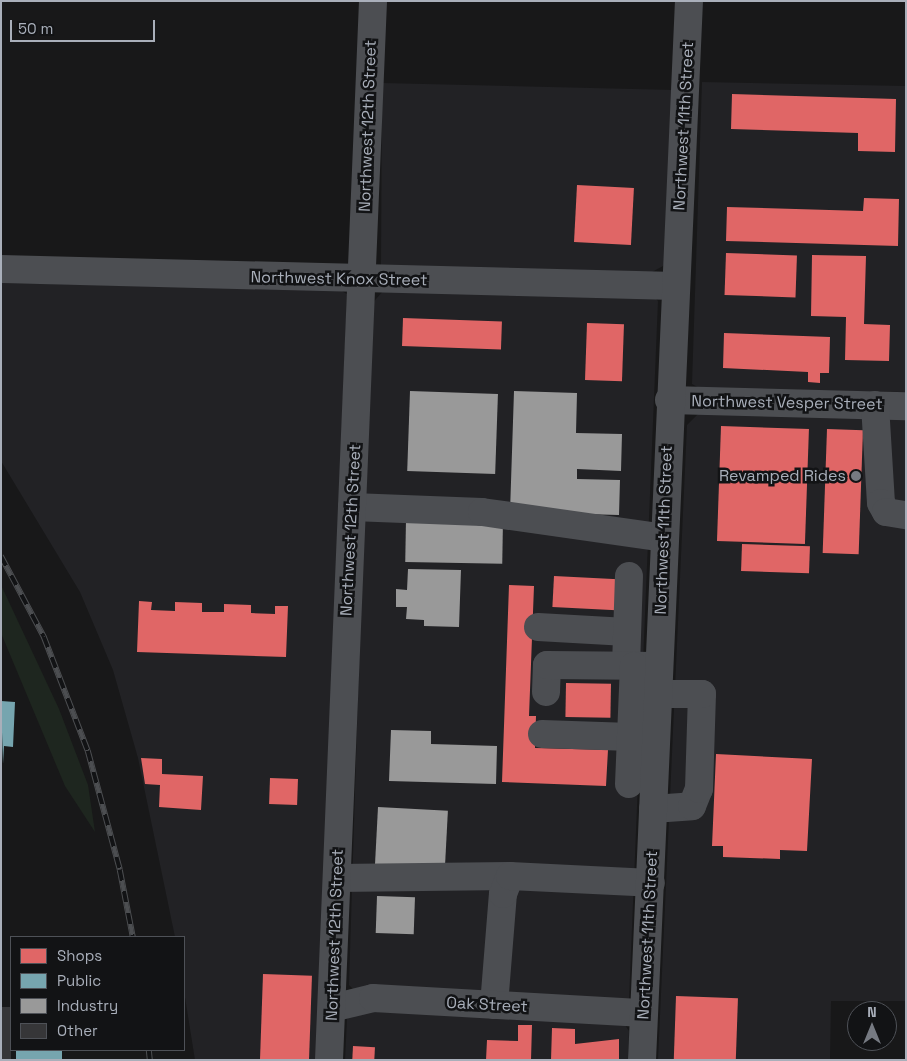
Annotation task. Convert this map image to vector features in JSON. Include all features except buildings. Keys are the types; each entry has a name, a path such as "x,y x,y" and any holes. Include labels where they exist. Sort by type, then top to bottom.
{"street":[{"name":"Northwest 12th Street","path":"329,1060 363,280 373,1"},
{"name":"Northwest 11th Street","path":"642,1060 658,694 640,666 664,538 689,1"},
{"name":"Northwest Knox Street","path":"1,270 676,286"},
{"name":"Northwest Vesper Street","path":"669,400 906,406"},
{"path":"875,406 881,503 886,512 906,515"},
{"path":"352,507 482,512 664,538"},
{"path":"629,576 627,632 640,666 631,737 629,784"},
{"path":"556,665 548,628 627,632"},
{"path":"546,692 547,665 640,666"},
{"path":"653,809 692,806 699,789 702,694 658,694"},
{"path":"542,734 631,737"},
{"path":"494,1005 503,894 510,876"},
{"path":"337,878 510,876 650,883"},
{"name":"Oak Street","path":"332,1008 373,998 644,1013"}],"shaded area":[{"path":"702,82 906,86 906,392 699,388 692,384"},
{"path":"382,83 675,90 670,254 663,266 652,272 381,266"},
{"path":"1,283 340,290 347,294 317,1060 195,1060 185,997 185,936 175,936 138,758 113,670 80,592 1,461"},
{"path":"383,291 654,297 658,301 629,1000 356,992 349,985 370,306"},
{"path":"699,413 906,419 906,1001 831,1001 830,1060 658,1060 687,425"},
{"path":"1,585 59,709 88,785 95,832 65,786 1,633"},
{"path":"354,1011 623,1022 629,1031 628,1060 345,1060 347,1019"}],"railway":[{"path":"1,556 44,637 88,751 120,870 133,936"},
{"path":"149,1051 150,1060"}],"place":[{"name":"Revamped Rides","path":"856,476"}]}
